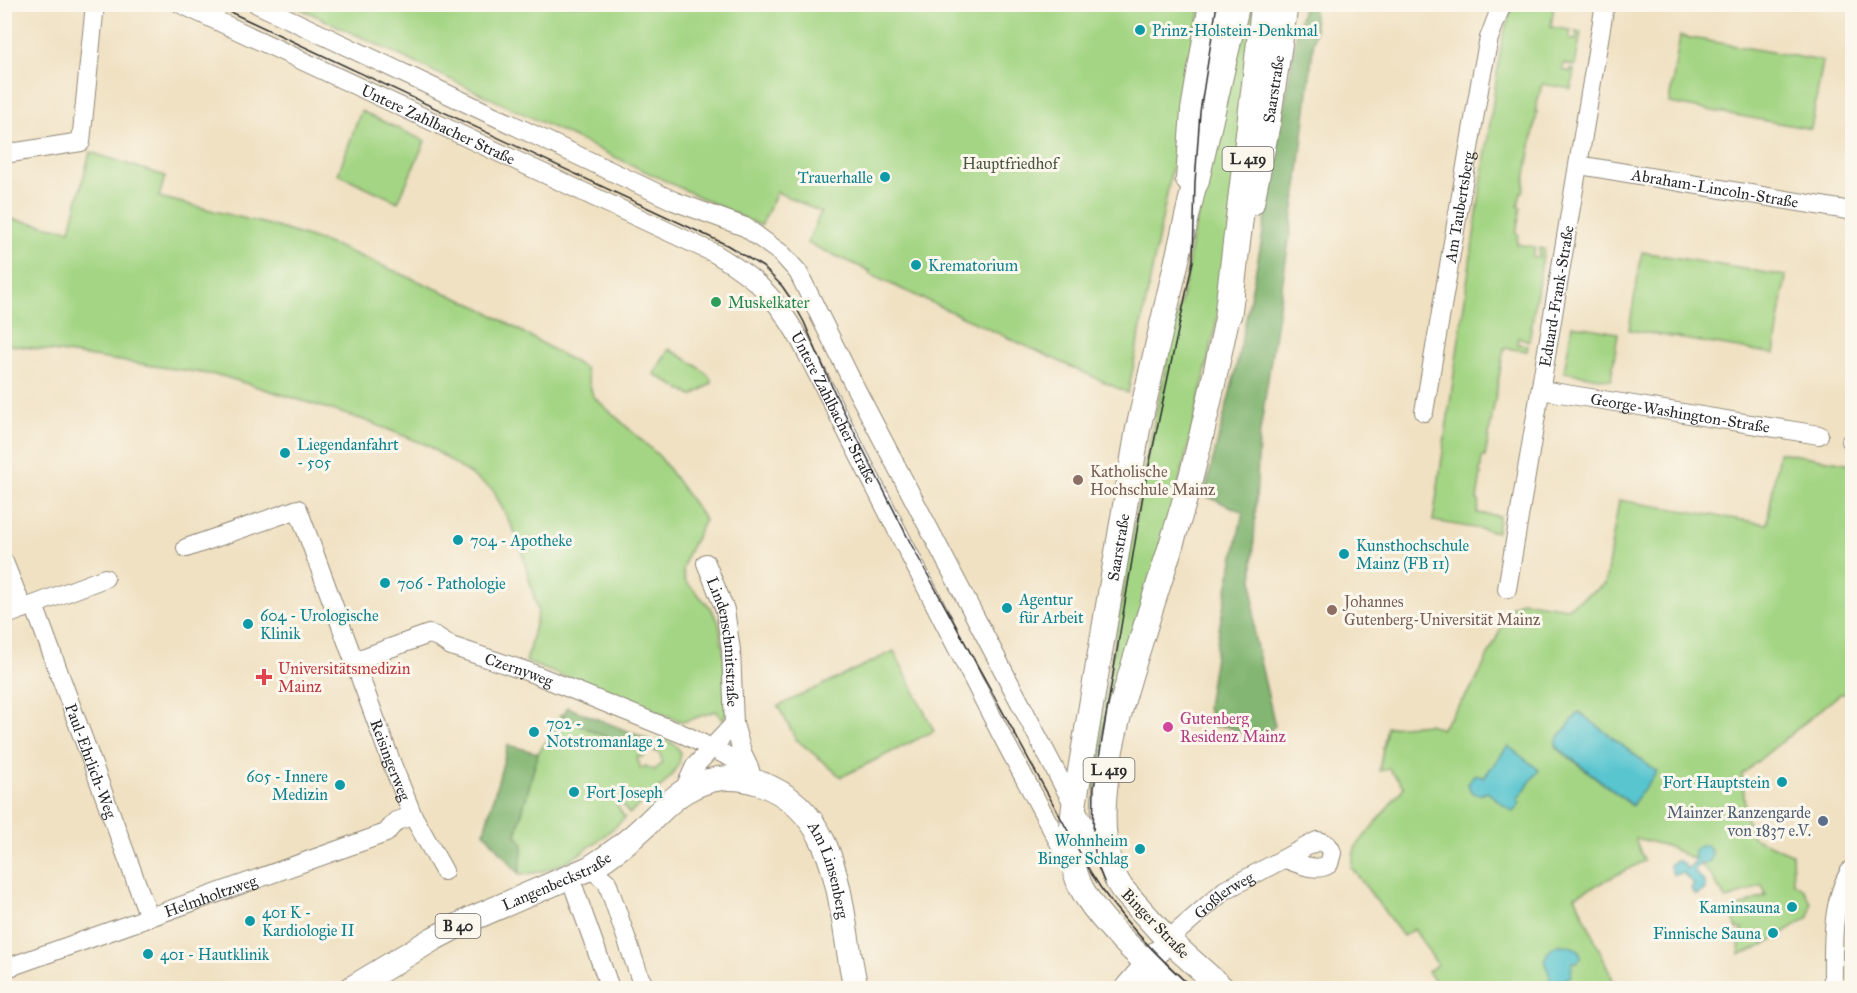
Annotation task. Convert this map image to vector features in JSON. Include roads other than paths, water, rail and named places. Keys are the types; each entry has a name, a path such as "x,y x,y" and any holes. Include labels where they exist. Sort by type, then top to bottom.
{"highway":[{"name":"Saarstraße","path":"1196,182 1236,4"},
{"name":"Saarstraße","path":"1228,314 1265,4"}],"main road":[{"name":"Saarstraße","path":"1189,213 1190,135 1211,4"},
{"name":"Saarstraße","path":"1116,881 1105,846 1104,819 1118,715 1186,496 1208,411 1268,123 1286,4"},
{"name":"Saarstraße","path":"1079,883 1072,849 1074,806 1138,429 1196,182"},
{"name":"Langenbeckstraße","path":"352,988 471,919 607,858 683,792 700,783 722,777 752,774"},
{"name":"Am Linsenberg","path":"752,774 802,810 831,859 838,885 856,988"},
{"name":"Binger Straße","path":"1116,881 1131,901 1168,940 1222,988"},
{"name":"Binger Straße","path":"1079,883 1113,928 1174,988"},
{"path":"1127,988 1168,940"}],"street":[{"path":"4,154 81,142 95,4"},
{"name":"Untere Zahlbacher Straße","path":"182,4 714,253 763,288 779,304 801,342 1079,883"},
{"name":"Untere Zahlbacher Straße","path":"257,4 674,201 745,227 782,254 798,272 854,385 1074,806 1116,881"},
{"name":"Am Taubertsberg","path":"1424,412 1481,78 1489,38 1502,4"},
{"name":"Eduard-Frank-Straße","path":"1507,589 1605,4"},
{"name":"Abraham-Lincoln-Straße","path":"1579,165 1852,211"},
{"name":"George-Washington-Straße","path":"1542,390 1819,435"},
{"name":"Reisingerweg","path":"186,548 298,509 413,816 444,871"},
{"name":"Paul-Ehrlich-Weg","path":"4,562 29,607 150,917"},
{"name":"Lindenschmitstraße","path":"706,563 725,610 731,650 734,724 752,774"},
{"path":"4,616 105,578"},
{"name":"Czernyweg","path":"354,662 429,634 451,646 529,672 685,735 712,748 752,774"},
{"name":"Lindenschmitstraße","path":"683,792 694,766 734,724"},
{"path":"685,735 692,748 694,766"},
{"name":"Helmholtzweg","path":"4,969 386,833 396,820 413,816"},
{"name":"Goßlerweg","path":"1168,940 1204,906 1225,890 1285,859"},
{"path":"1833,988 1836,910 1852,868"},
{"path":"580,872 610,988"},
{"path":"580,872 608,882 639,978 646,988"}],"water":[{"path":"1579,712 1657,772 1632,805 1557,747 1556,741"},
{"path":"1508,746 1539,770 1517,800 1520,803 1513,812 1487,792 1475,794 1468,784 1474,775 1484,777"},
{"path":"1702,845 1710,848 1712,857 1710,861 1699,864 1695,869 1705,883 1705,889 1697,895 1691,888 1694,884 1683,873 1674,875 1670,865 1674,861 1679,861 1684,864 1685,868 1690,867 1695,861 1694,850"},
{"path":"1558,945 1576,949 1581,958 1577,962 1572,962 1571,976 1564,980 1557,980 1554,987 1548,988 1545,984 1551,978 1546,955"}],"tram line":[{"path":"213,4 727,245 763,267 782,286 804,322 836,396 912,546 1091,873 1125,919 1192,988"},
{"path":"1105,884 1097,864 1093,839 1094,788 1144,489 1193,261 1200,112 1217,4"}],"place":[{"name":"Prinz-Holstein-Denkmal","path":"1140,30"},
{"name":"Trauerhalle","path":"885,177"},
{"name":"Krematorium","path":"916,265"},
{"name":"Muskelkater","path":"716,302"},
{"name":"Liegendanfahrt - 505","path":"285,453"},
{"name":"Katholische Hochschule Mainz","path":"1078,480"},
{"name":"704 - Apotheke","path":"458,540"},
{"name":"Kunsthochschule Mainz (FB 11)","path":"1344,554"},
{"name":"706 - Pathologie","path":"385,583"},
{"name":"Agentur für Arbeit","path":"1007,608"},
{"name":"Johannes Gutenberg-Universität Mainz","path":"1332,610"},
{"name":"604 - Urologische Klinik","path":"248,624"},
{"name":"Universitätsmedizin Mainz","path":"264,677"},
{"name":"Gutenberg Residenz Mainz","path":"1168,727"},
{"name":"702 - Notstromanlage 2","path":"534,732"},
{"name":"Fort Hauptstein","path":"1782,782"},
{"name":"605 - Innere Medizin","path":"340,785"},
{"name":"Fort Joseph","path":"574,792"},
{"name":"Mainzer Ranzengarde von 1837 e.V.","path":"1823,821"},
{"name":"Wohnheim Binger Schlag","path":"1140,849"},
{"name":"Kaminsauna","path":"1792,907"},
{"name":"401 K - Kardiologie II","path":"250,921"},
{"name":"Finnische Sauna","path":"1773,933"},
{"name":"401 - Hautklinik","path":"148,954"}],"park label":[{"name":"Hauptfriedhof","path":"1010,163"}]}
